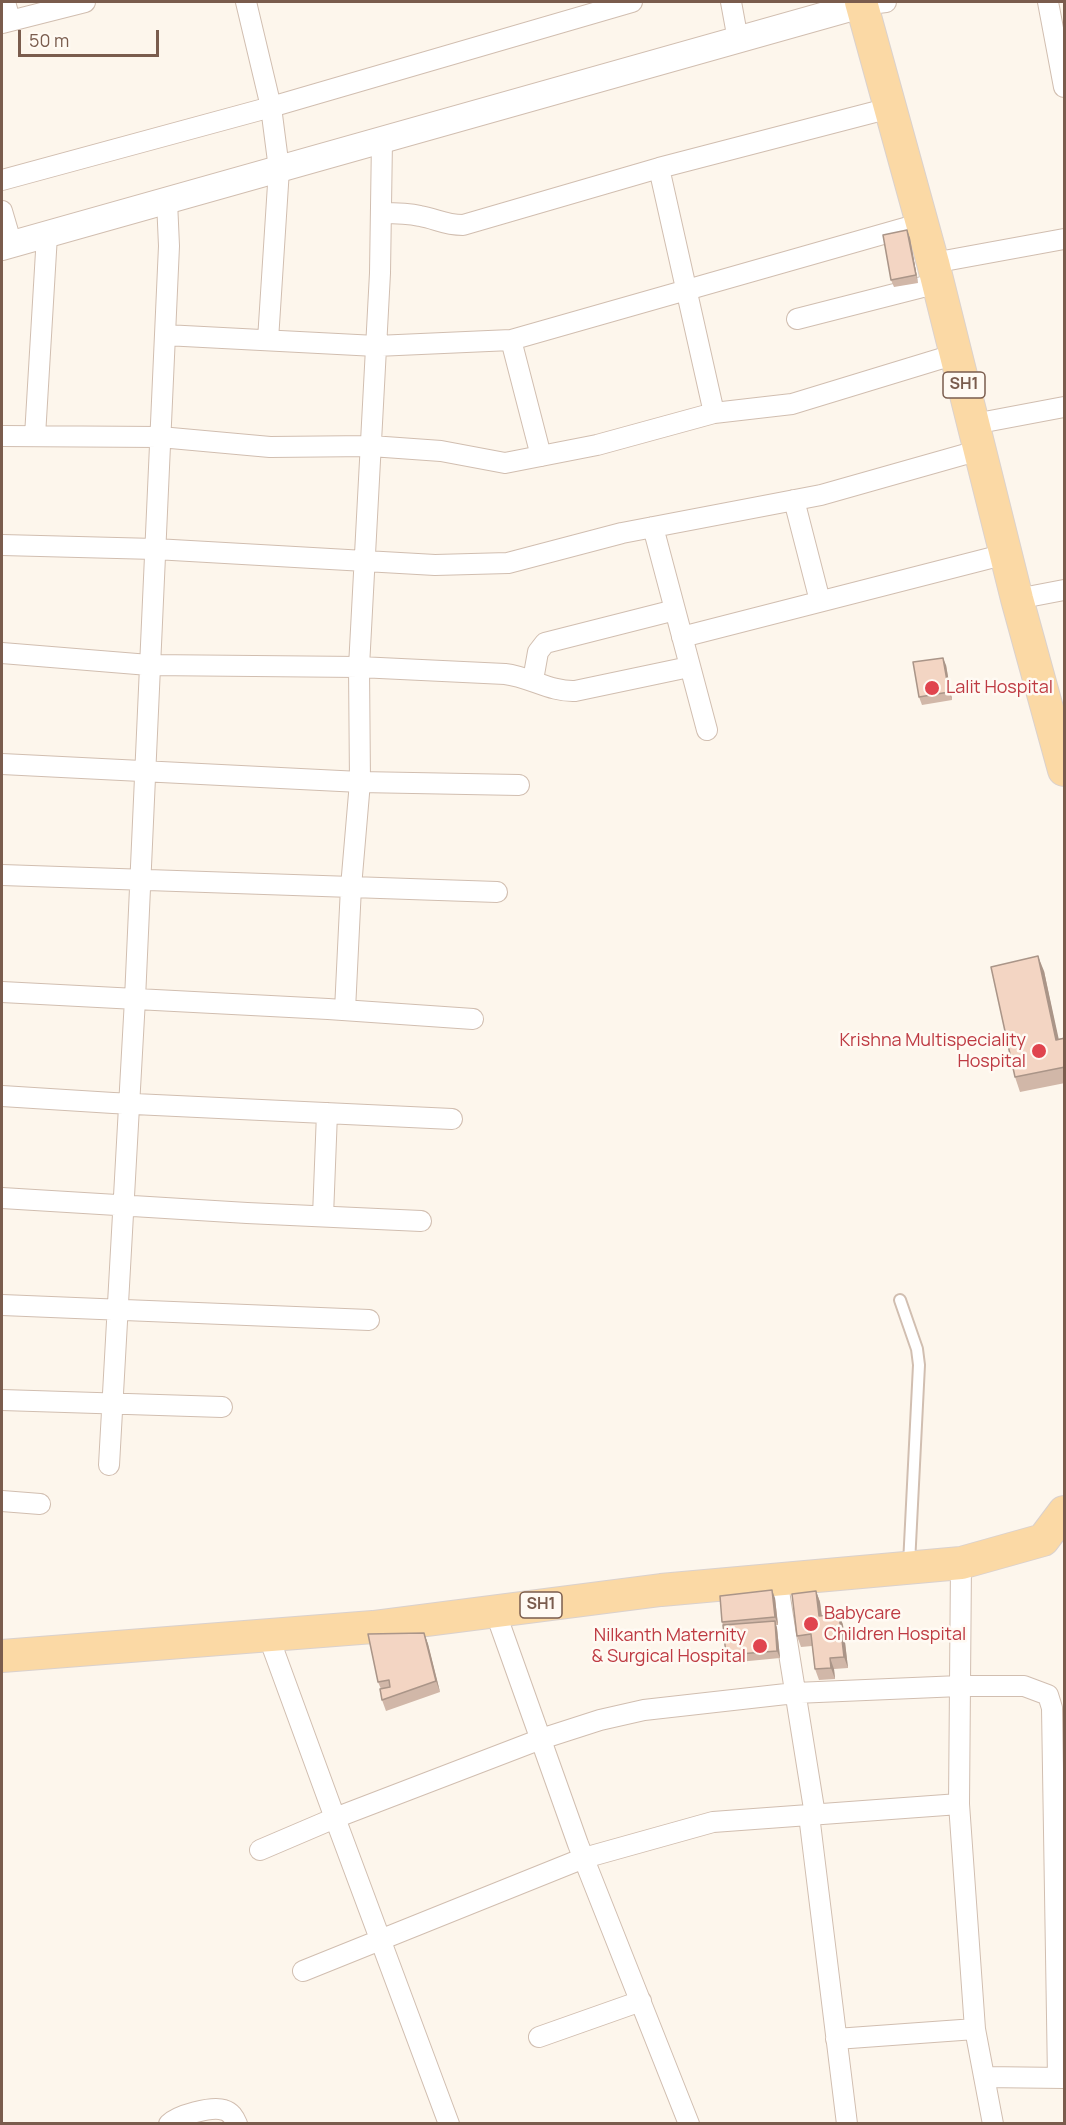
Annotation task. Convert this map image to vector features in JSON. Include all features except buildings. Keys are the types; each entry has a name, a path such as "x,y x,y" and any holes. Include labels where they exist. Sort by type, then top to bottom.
{"main road":[{"name":"SH1","path":"869,3 890,108 936,273 1017,599 1063,761"},
{"name":"SH1","path":"2,1656 373,1627 661,1590 961,1563 1054,1543 1065,1512"}],"street":[{"path":"6,15 85,2"},
{"path":"246,2 271,106 279,169 268,340"},
{"path":"2,180 271,106 632,2"},
{"path":"731,2 738,40"},
{"path":"1048,2 1065,87"},
{"path":"2,211 7,246 869,3"},
{"path":"381,213 405,213 423,216 447,225 463,225 659,168 890,108"},
{"path":"345,1010 351,887 360,782 359,667 376,346 382,140"},
{"path":"659,168 714,413"},
{"path":"109,1465 135,999 169,246 167,201"},
{"path":"165,335 376,346 512,340 922,223"},
{"path":"35,436 47,235"},
{"path":"797,319 936,273 1065,238"},
{"path":"512,340 541,456"},
{"path":"2,436 160,437 270,447 371,446 441,451 505,464 597,445 714,413 792,404 956,354"},
{"path":"2,545 155,549 435,565 508,563 622,533 821,495 1065,407"},
{"path":"794,500 820,601"},
{"path":"653,527 707,730"},
{"path":"682,637 1006,554"},
{"path":"1017,599 1065,590"},
{"path":"533,680 538,652 545,644 675,610"},
{"path":"2,653 149,665 359,667 505,674 522,676 564,691 575,691 689,667"},
{"path":"2,764 360,782 519,785"},
{"path":"2,875 497,892"},
{"path":"2,992 473,1018"},
{"path":"2,1096 452,1119"},
{"path":"322,1216 327,1113"},
{"path":"2,1198 421,1221"},
{"path":"2,1305 369,1320"},
{"path":"2,1400 222,1407"},
{"path":"2,1502 39,1504"},
{"path":"961,1563 959,1804 975,2029 993,2124"},
{"path":"777,1579 812,1815 847,2124"},
{"path":"495,1611 584,1858 689,2124"},
{"path":"268,1635 334,1818 450,2124"},
{"path":"260,1850 334,1818 541,1739 600,1720 644,1710 795,1693 960,1686 1024,1686 1048,1695 1052,1708 1061,2078 984,2077"},
{"path":"303,1971 584,1858 713,1822 959,1804"},
{"path":"539,2037 641,2001"},
{"path":"836,2039 975,2029"},
{"path":"169,2124 180,2116 215,2109 232,2114 237,2124"}],"lane":[{"path":"900,1300 917,1349 919,1365 909,1567"}],"place":[{"name":"Lalit Hospital","path":"932,688"},
{"name":"Krishna Multispeciality Hospital","path":"1039,1051"},
{"name":"Babycare Children Hospital","path":"811,1624"},
{"name":"Nilkanth Maternity & Surgical Hospital","path":"760,1646"}]}
